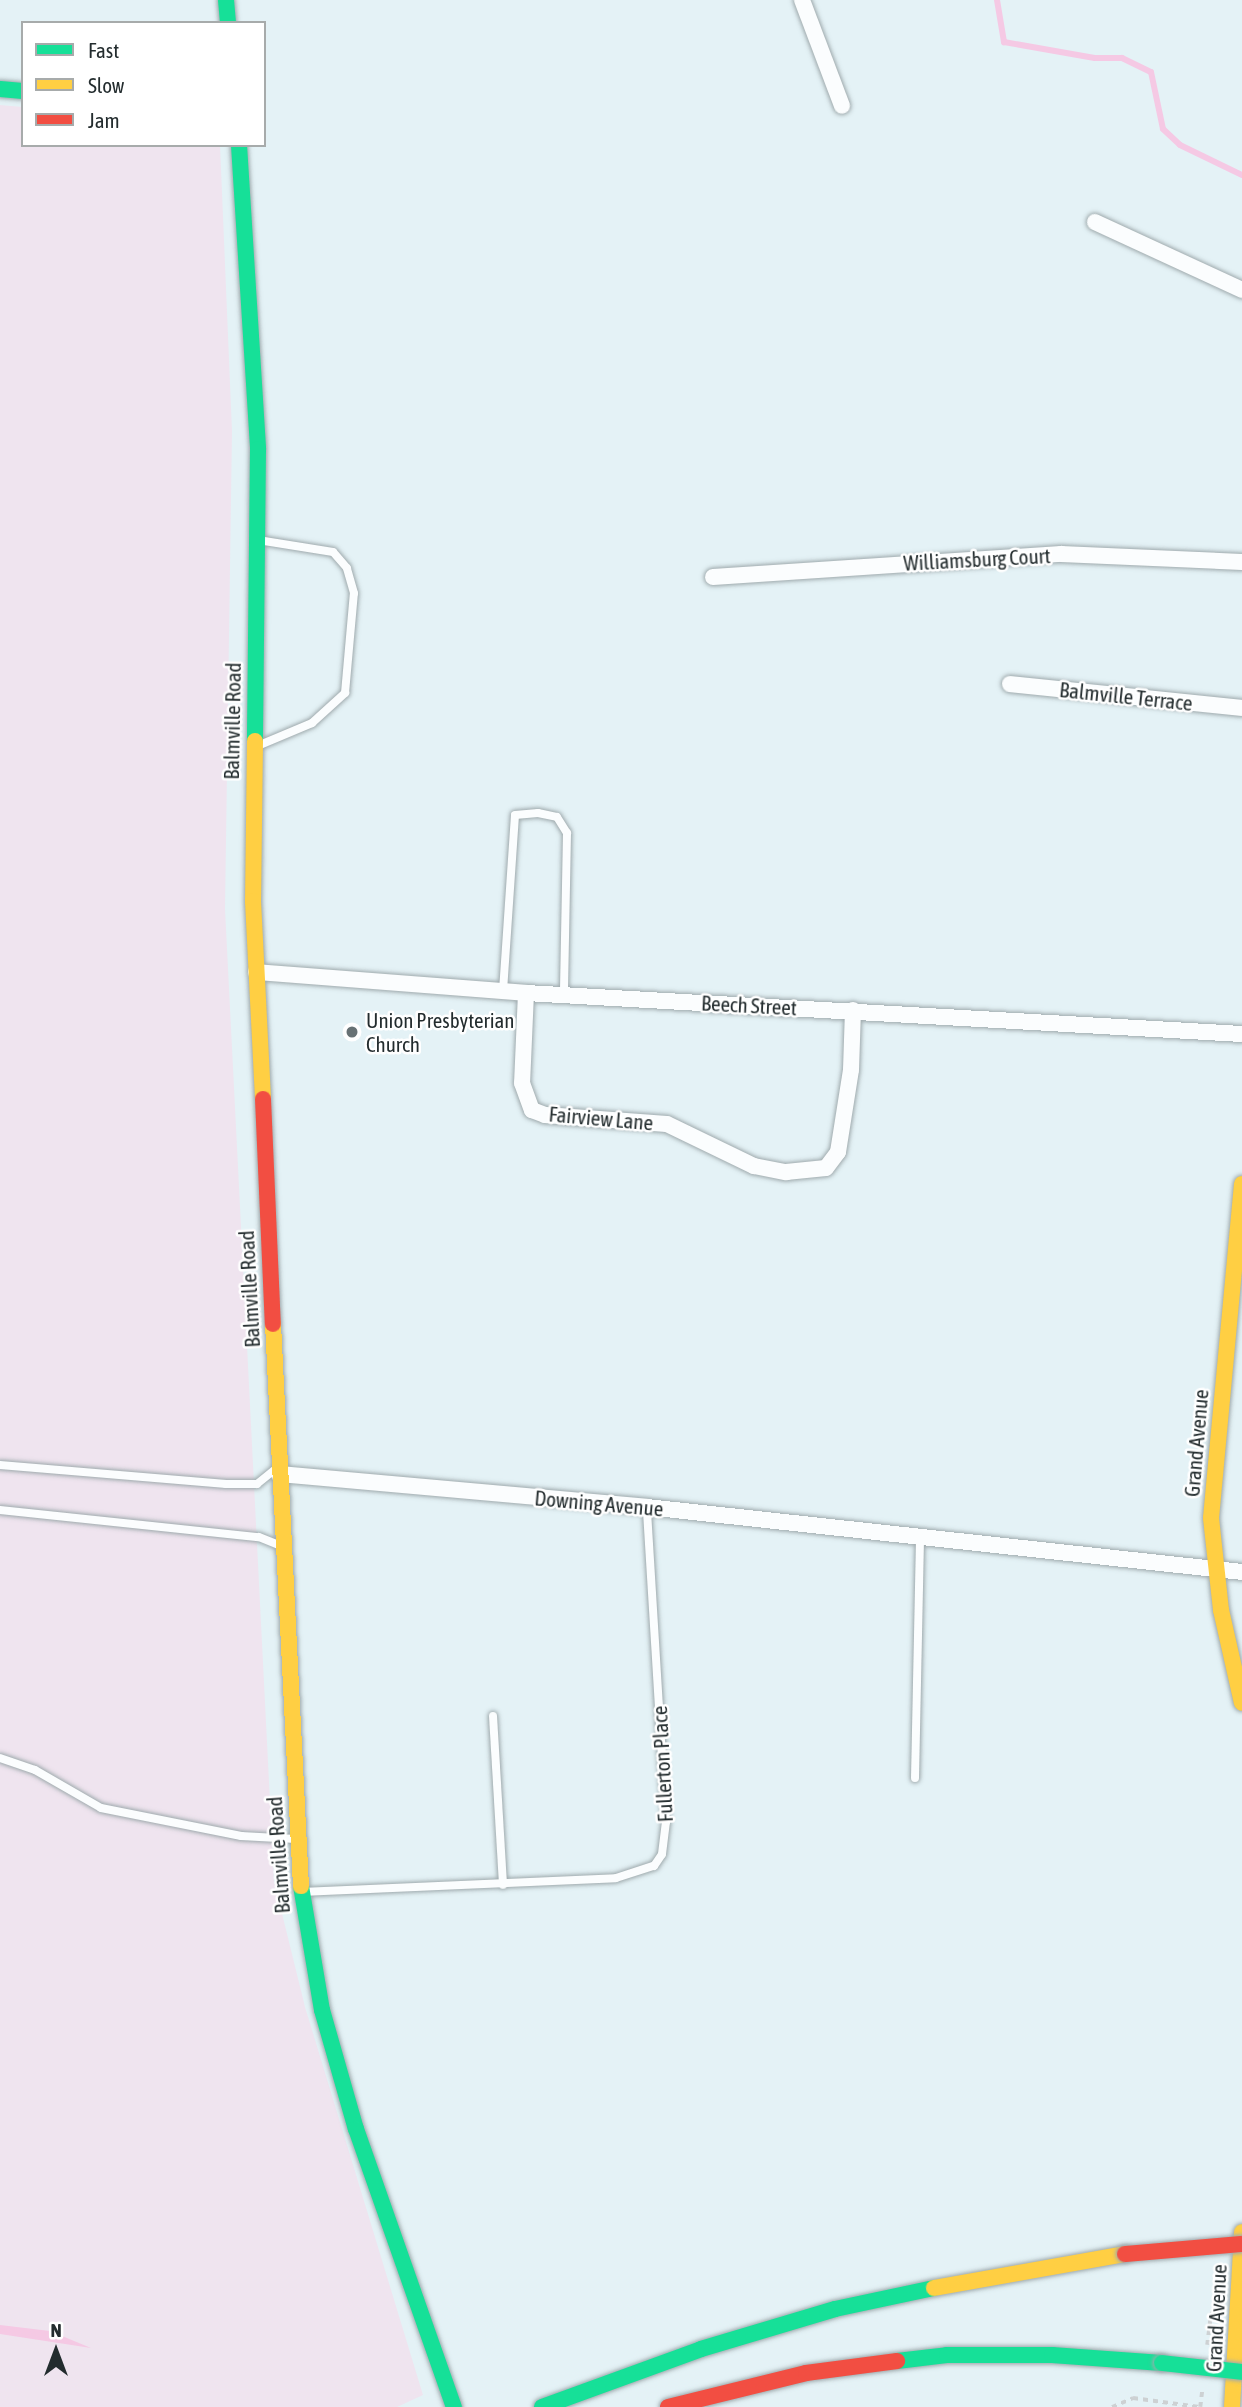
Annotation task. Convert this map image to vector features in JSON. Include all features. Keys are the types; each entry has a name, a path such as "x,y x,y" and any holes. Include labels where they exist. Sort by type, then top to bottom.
{"main road":[{"path":"226,0 228,21"},
{"path":"0,89 21,91"},
{"name":"Balmville Road","path":"239,147 252,305 256,540 253,748 256,972 282,1547 301,1892 319,1997 354,2121 441,2377 454,2407"},
{"name":"Grand Avenue","path":"1242,1184 1211,1518 1215,1569 1242,1703"},
{"name":"Grand Avenue","path":"1231,2407 1242,2232"},
{"path":"542,2407 701,2349 835,2309 1015,2271 1125,2254 1242,2244"},
{"path":"668,2407 806,2373 935,2357 1052,2355 1242,2372"}],"street":[{"path":"802,0 842,106"},
{"path":"1095,222 1242,290"},
{"name":"Williamsburg Court","path":"713,577 1061,554 1242,562"},
{"name":"Balmville Terrace","path":"1010,684 1242,708"},
{"name":"Beech Street","path":"256,972 526,993 1242,1034"},
{"name":"Fairview Lane","path":"526,993 522,1083 532,1110 545,1115 667,1124 754,1166 786,1172 816,1172 827,1168 838,1152 851,1070 853,1010"},
{"name":"Downing Avenue","path":"279,1471 920,1535 1242,1572"}],"lane":[{"path":"253,748 312,723 345,693 354,593 348,568 333,552 256,540"},
{"path":"503,991 515,815 538,813 556,817 567,833 564,995"},
{"path":"1,1465 226,1484 257,1484 279,1471"},
{"name":"Fullerton Place","path":"301,1892 616,1878 641,1873 662,1854 666,1822 647,1507"},
{"path":"0,1510 259,1537 282,1547"},
{"path":"915,1778 920,1535"},
{"path":"493,1716 503,1885"},
{"path":"0,1758 35,1770 101,1808 241,1836 298,1839"}],"path":[{"path":"1112,2407 1133,2399 1199,2407"}],"shaded area":[{"path":"0,105 21,107 21,147 220,147 232,431 225,909 274,1881 305,2007 423,2395 397,2407 0,2407"},
{"path":"0,2325 50,2331 91,2348 0,2334"}],"waterway":[{"path":"997,0 1004,42 1095,58 1122,58 1151,72 1163,129 1180,145 1242,175"}],"traffic: fast":[{"path":"226,0 228,21"},
{"path":"0,89 21,91"},
{"path":"239,147 258,449 255,741"},
{"path":"301,1886 322,2010 356,2129 454,2407"},
{"path":"542,2407 701,2349 835,2309 934,2288"},
{"path":"897,2361 947,2355 1052,2355 1162,2363"},
{"path":"1162,2363 1242,2372"}],"traffic: slow":[{"path":"255,741 253,901 263,1099"},
{"path":"1242,1184 1211,1518 1221,1610 1242,1703"},
{"path":"273,1324 301,1886"},
{"path":"1232,2407 1242,2232"},
{"path":"934,2288 1125,2254"}],"traffic: jam":[{"path":"263,1099 273,1324"},
{"path":"1125,2254 1242,2244"},
{"path":"668,2407 806,2373 897,2361"}],"place":[{"name":"Union Presbyterian Church","path":"352,1032"}]}
